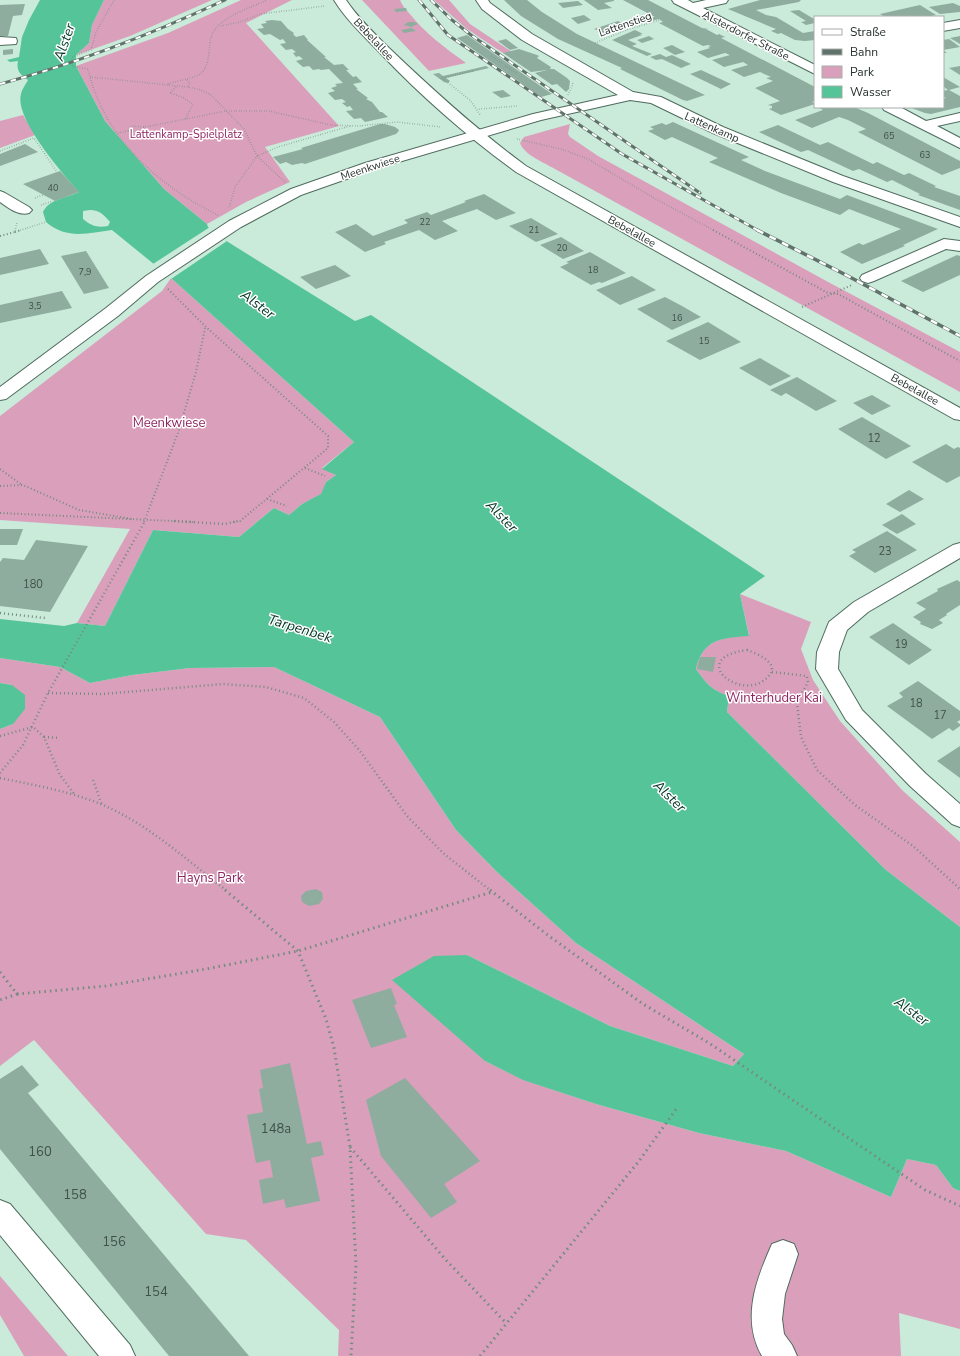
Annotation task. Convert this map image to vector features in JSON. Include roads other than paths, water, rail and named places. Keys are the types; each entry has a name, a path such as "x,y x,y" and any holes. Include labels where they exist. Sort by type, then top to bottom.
{"street":[{"name":"Lattenkamp","path":"482,0 486,6 517,31 630,96 656,100 718,130 838,179 960,222"},
{"name":"Alsterdorfer Straße","path":"678,0 814,69"},
{"path":"692,7 722,0"},
{"name":"Bebelallee","path":"341,2 356,21 409,76 461,123 521,169 960,415"},
{"path":"944,27 960,24"},
{"path":"788,56 808,52"},
{"name":"Meenkwiese","path":"0,395 112,312 157,276 219,235 229,221 296,192 370,166 538,117 630,96"},
{"path":"891,108 960,144"},
{"path":"925,125 960,117"},
{"path":"0,196 24,210"},
{"path":"860,281 944,244 960,246"},
{"path":"960,549 861,607 837,627 828,652 816,673 854,715 918,780 960,818"},
{"path":"0,1213 119,1356"},
{"path":"782,1356 775,1349 768,1337 765,1324 766,1310 783,1254"}],"water":[{"path":"40,0 104,0 92,25 89,43 76,55 76,66 105,121 164,189 207,224 208,227 228,242 355,321 371,315 765,576 740,594 749,636 722,639 708,646 703,651 696,669 710,686 729,696 727,712 886,870 960,927 960,1191 953,1188 936,1165 907,1159 891,1197 786,1151 699,1133 596,1104 523,1080 485,1061 392,980 434,956 467,955 610,1026 733,1066 744,1054 576,943 497,872 456,830 380,717 274,667 190,668 132,675 90,683 60,667 0,658 0,619 64,626 77,623 105,626 153,530 239,537 274,508 289,515 302,504 321,494 326,482 336,475 322,469 354,442 171,278 112,230 78,234 54,228 46,222 43,212 49,204 79,192 41,145 32,131 25,117 21,104 21,94 28,80 19,72 18,61 10,62 7,60 19,57 22,37","holes":["93,210 102,213 106,217 110,222 108,226 95,226 83,219 83,211"]},
{"path":"0,683 12,685 25,695 25,709 13,724 0,729"}],"railway":[{"path":"0,84 58,67 114,47 170,25 225,0"},
{"path":"419,0 448,35 622,154 759,231"},
{"path":"431,0 452,20 471,35 700,193"},
{"path":"757,230 846,275 960,336"}],"water label":[{"name":"Alster","path":"64,42"},
{"name":"Alster","path":"258,304"},
{"name":"Alster","path":"502,516"},
{"name":"Tarpenbek","path":"300,628"},
{"name":"Alster","path":"670,796"},
{"name":"Alster","path":"912,1011"}],"park label":[{"name":"Lattenkamp-Spielplatz","path":"186,134"},
{"name":"Winterhuder Kai","path":"774,697"},
{"name":"Hayns Park","path":"210,877"}]}
